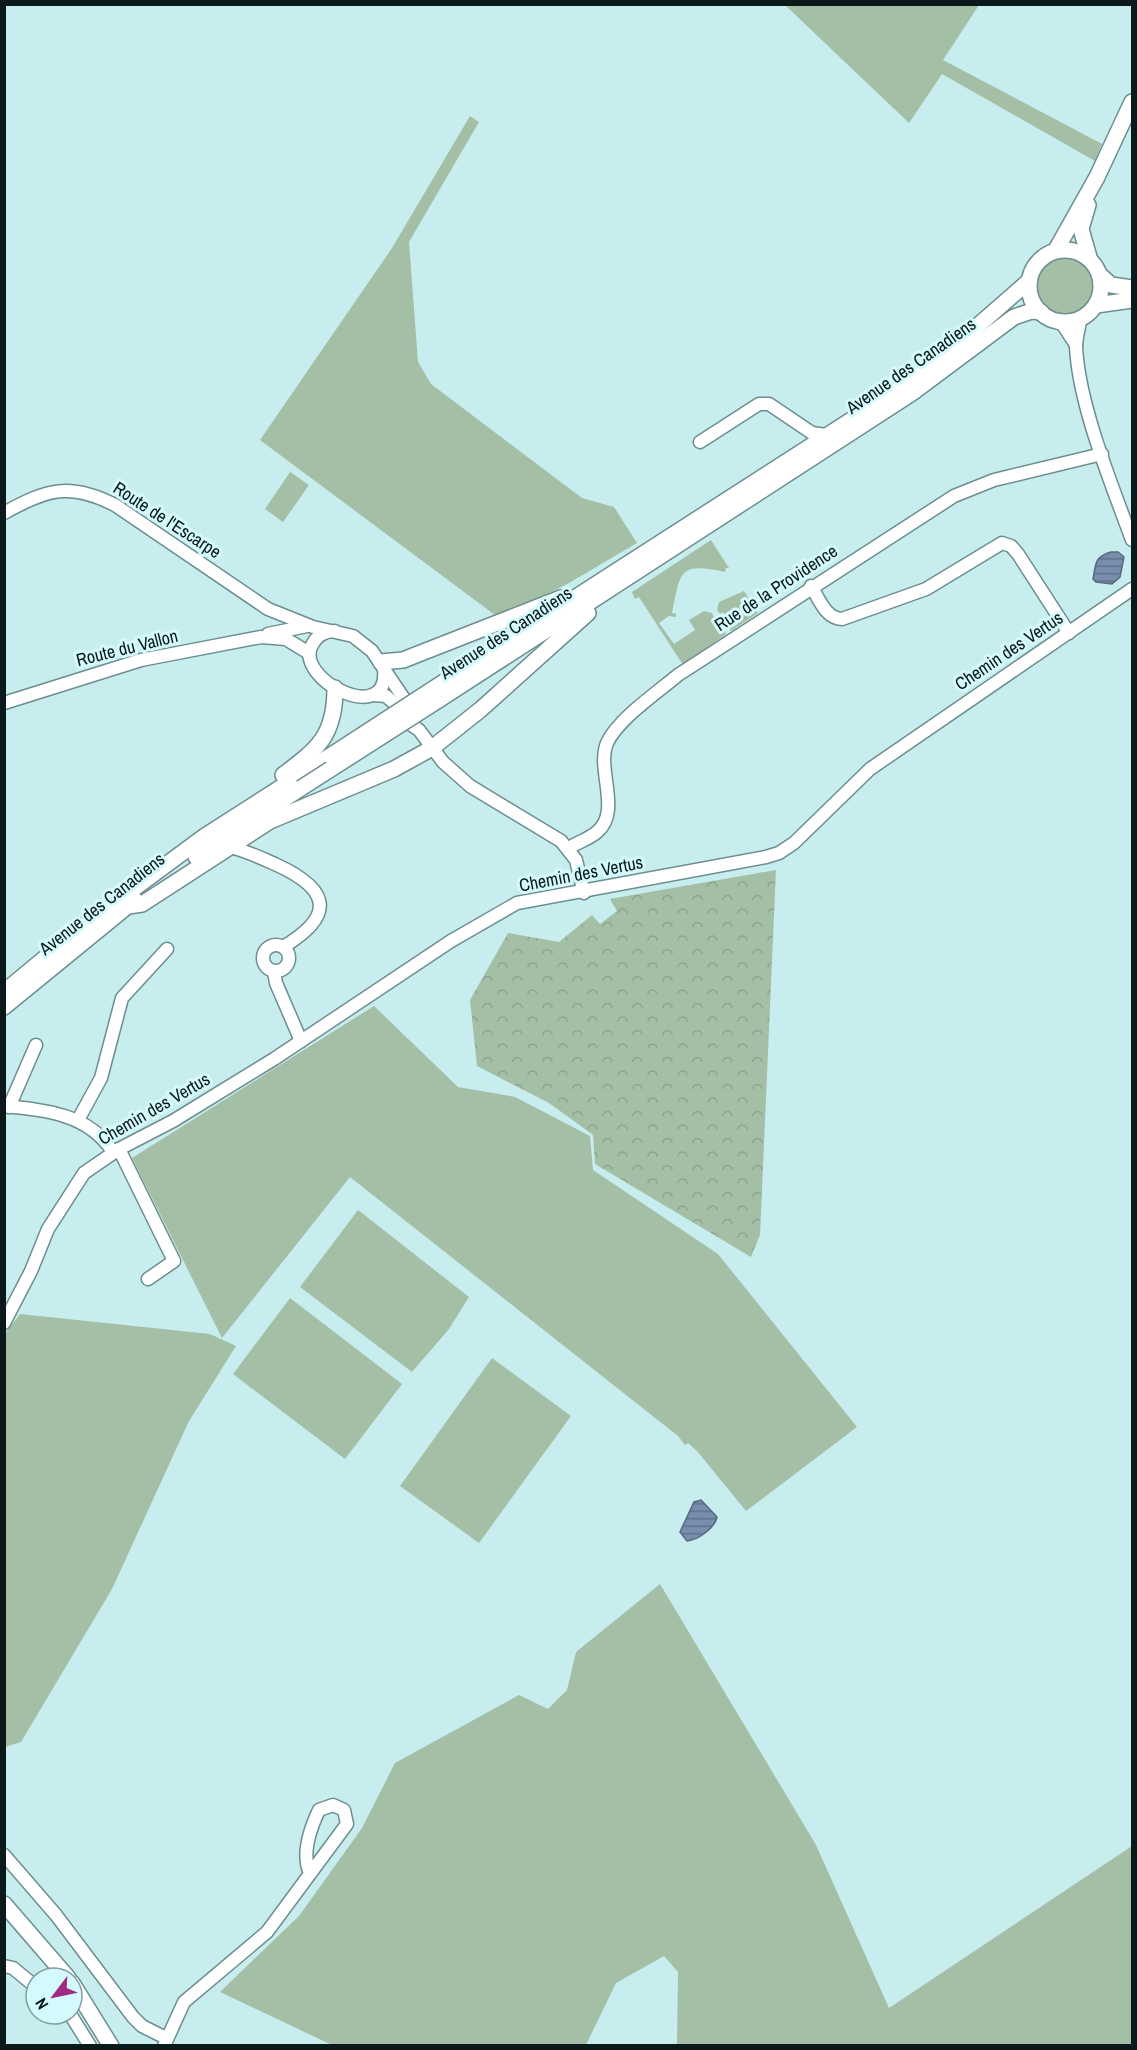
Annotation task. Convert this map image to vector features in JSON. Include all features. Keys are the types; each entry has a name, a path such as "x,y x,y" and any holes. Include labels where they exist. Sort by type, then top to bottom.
{"main road":[{"path":"1056,250 1097,177 1132,102"},
{"path":"1097,177 1082,229 1089,257 1101,276 1111,285 1132,288"},
{"path":"1089,257 1072,250 1056,250 1041,258 1029,281 1031,298 1041,312 1061,322 1080,320 1096,305 1101,296 1101,276"},
{"name":"Avenue des Canadiens","path":"4,1007 128,906 221,840 302,788 572,599 934,364 1029,281"},
{"path":"1096,305 1132,300"},
{"name":"Avenue des Canadiens","path":"4,992 86,924 205,836 330,756 600,596 912,393 1014,317 1032,311 1041,312"},
{"path":"128,906 141,904 270,821 394,769 432,748 480,710 588,614 600,596"},
{"path":"382,666 404,660 561,598 572,599"},
{"path":"205,836 300,763 316,747 334,718 335,688"},
{"path":"4,1904 58,1966"},
{"path":"84,2002 111,2046"}],"street":[{"path":"1080,320 1076,345 1078,367 1102,454 1132,540"},
{"path":"1061,322 1076,345"},
{"path":"700,442 759,404 769,404 812,434 826,435"},
{"path":"800,424 805,437 801,452"},
{"name":"Rue de la Providence","path":"569,848 596,833 606,819 603,755 608,741 615,730 678,675 811,586 954,496 974,487 1102,454"},
{"name":"Route de l'Escarpe","path":"4,513 44,493 66,490 88,493 115,505 268,609 308,625 335,631"},
{"path":"811,586 828,614 834,619 842,619 926,589 1002,543 1011,546 1018,554 1070,633"},
{"name":"Chemin des Vertus","path":"4,1323 48,1229 69,1193 84,1173 116,1150 173,1121 501,911 517,903 584,893 779,853 794,843 870,769 1132,589"},
{"name":"Route de l'Escarpe","path":"268,609 283,635"},
{"name":"Route du Vallon","path":"4,703 131,662 261,637 283,635 308,625"},
{"path":"309,653 319,637 335,631 363,643 382,666 418,720 419,730"},
{"path":"283,635 309,653 317,672 335,688 353,697 386,696 410,724 419,730 442,762 470,786 552,834 569,848 580,870 584,893"},
{"path":"373,695 382,684 382,666"},
{"path":"230,847 243,850 284,869 315,887 320,898 316,921 290,954 283,970 274,972 267,968 263,961 264,952 271,946 290,954"},
{"path":"78,1120 101,1078 122,998 167,949"},
{"path":"274,972 276,983 301,1041"},
{"path":"36,1045 7,1106 58,1113 78,1120 104,1138 116,1150 174,1261 148,1279"},
{"path":"4,1855 56,1915 133,2017 165,2042 184,2002 202,1984 267,1932 347,1824 344,1810 333,1805 318,1810 313,1822 305,1861 310,1873"},
{"path":"4,1965 13,1968 24,1977"},
{"path":"78,2026 90,2046"}],"green space":[{"path":"785,5 979,5 943,60 1102,144 1095,161 942,74 909,123"},
{"path":"470,116 479,122 409,242 418,362 431,384 582,498 614,507 637,543 569,583 499,618 260,440 392,248"},
{"path":"1066,253 1084,259 1092,267 1098,285 1092,303 1084,311 1066,317 1048,311 1040,303 1034,285 1040,267 1048,259"},
{"path":"290,472 309,485 283,522 265,509"},
{"path":"711,540 729,568 726,568 725,572 698,568 684,573 677,587 672,613 676,614 676,617 669,616 659,623 674,644 695,630 689,620 704,611 712,613 719,629 722,628 726,634 683,665 639,597 635,599 632,592"},
{"path":"744,591 758,613 731,631 723,612 720,614 717,610 719,602"},
{"path":"776,870 760,1235 751,1257 595,1164 593,1135 549,1103 477,1066 470,1000 508,933 559,942 592,915 600,924 617,911 610,899"},
{"path":"374,1006 458,1087 515,1097 590,1136 593,1170 718,1254 857,1427 746,1511 688,1443 685,1445 678,1436 350,1177 222,1338 132,1158"},
{"path":"358,1210 469,1297 449,1329 412,1372 300,1287"},
{"path":"290,1298 402,1384 345,1459 233,1374"},
{"path":"20,1314 210,1334 236,1346 189,1421 112,1589 21,1742 5,1747 4,1335"},
{"path":"492,1358 571,1416 479,1543 400,1486"},
{"path":"660,1584 816,1845 889,2008 1132,1846 1132,2045 677,2045 678,1972 664,1956 616,1983 586,2045 332,2045 220,1992 299,1916 362,1828 395,1763 519,1695 548,1709 567,1690 576,1652"}],"water":[{"path":"1118,552 1124,557 1120,577 1112,584 1096,582 1093,579 1097,562 1101,556"},
{"path":"701,1500 717,1517 716,1521 705,1533 687,1541 680,1532 694,1502"}]}
